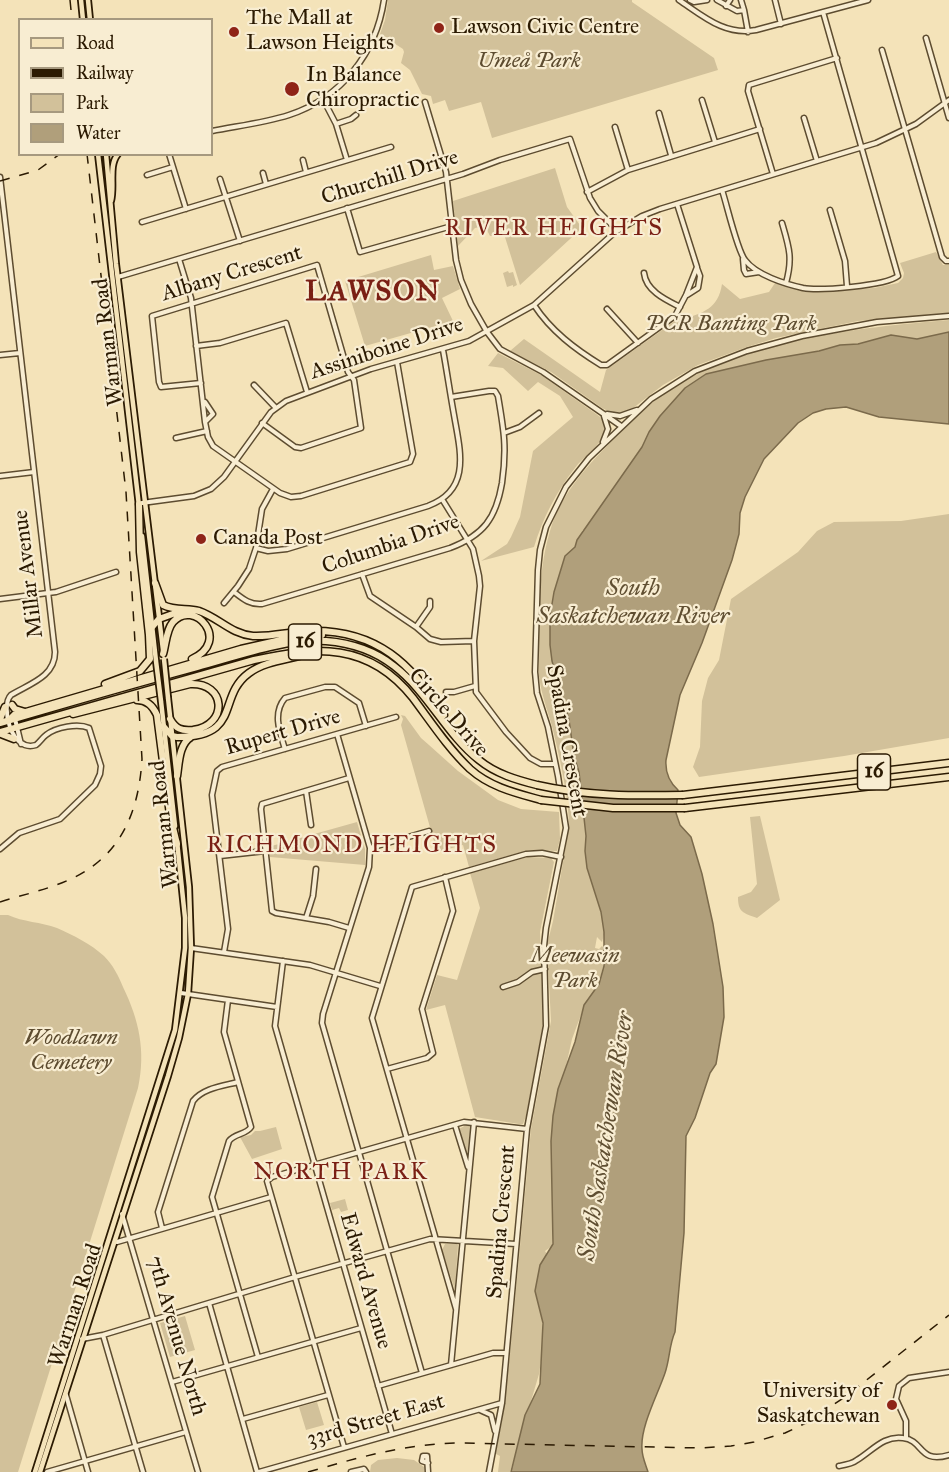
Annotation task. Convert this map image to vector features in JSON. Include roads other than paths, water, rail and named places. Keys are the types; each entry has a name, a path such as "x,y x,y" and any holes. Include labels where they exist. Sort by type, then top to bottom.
{"highway":[{"path":"60,702 133,674 148,662 149,635 139,542 142,503"},
{"path":"155,583 163,605 173,609 205,614 232,631 245,635 314,631 340,633 377,645 390,653 418,678 460,741"},
{"path":"152,627 159,619 176,612 190,610"},
{"path":"129,681 201,654 210,638 206,624 200,618 191,615 176,619 169,629 163,656"},
{"path":"13,718 26,712 222,654 286,639 323,635 356,637"},
{"name":"Circle Drive","path":"0,721 242,655 289,644 324,641 360,648 392,664 404,674 478,759 495,770 537,785 602,794 683,795 949,763"},
{"path":"177,776 184,743 188,738 207,732 220,723 238,684 249,673 268,664 318,649"},
{"name":"Circle Drive","path":"0,733 254,660 318,649 345,653 382,669 399,681 451,749 471,770 505,790 541,800 613,808 685,808 949,779"},
{"path":"43,720 86,712 179,686 195,684 208,687 217,697 219,706 217,715 206,727 182,730 176,727 170,719"},
{"path":"121,702 142,700 152,705 155,711 170,814 177,844"},
{"path":"0,721 8,706 26,712"},
{"path":"163,726 172,736 194,736"},
{"path":"0,733 14,739"}],"main road":[{"path":"81,0 83,18"},
{"path":"88,0 90,18"},
{"name":"Warman Road","path":"40,1472 80,1339 173,1060 188,994 191,948 189,887 155,583 142,503 98,156"},
{"name":"Warman Road","path":"35,1472 114,1241 167,1058 175,1030 185,948 185,918 152,627 142,503 106,156"},
{"path":"110,204 114,190 113,164 116,156"},
{"path":"107,234 112,250 114,270 118,277"}],"street":[{"path":"213,130 279,118 303,110 323,99 345,81 368,52 376,33 384,0"},
{"path":"679,0 725,29 748,32 868,0"},
{"path":"687,6 690,0 707,0"},
{"path":"717,0 737,11 744,10"},
{"path":"726,6 730,0"},
{"path":"741,0 748,32"},
{"path":"775,0 781,24"},
{"path":"743,258 753,269 786,283 808,288 876,284 897,278 899,274 823,12"},
{"path":"926,38 949,118"},
{"path":"882,50 942,257 949,261"},
{"path":"773,174 748,91 749,85 837,58"},
{"path":"323,99 336,124 347,160"},
{"path":"702,100 715,142"},
{"name":"Assiniboine Drive","path":"142,503 194,496 204,493 217,484 262,423 286,401 352,376 458,346 487,332 534,305 617,230 642,216 862,148 905,131 949,100"},
{"path":"425,102 447,178 456,260 461,280 487,332 500,349 543,372 621,426"},
{"path":"659,113 671,155"},
{"path":"336,124 356,115"},
{"path":"804,118 818,161"},
{"path":"615,127 628,170"},
{"path":"587,192 628,170 759,129"},
{"name":"Churchill Drive","path":"118,277 570,139 587,192 598,211 617,230"},
{"path":"142,222 391,147"},
{"path":"170,156 186,209"},
{"path":"303,160 306,172"},
{"path":"147,175 173,167"},
{"path":"263,173 266,184"},
{"name":"Millar Avenue","path":"0,177 55,652 54,663 44,675 7,698 8,706"},
{"path":"220,179 240,241"},
{"path":"722,190 743,258 744,270 746,274 760,272"},
{"path":"677,204 700,276 698,288 686,295"},
{"path":"347,208 360,252 452,226"},
{"path":"830,210 845,261 847,286"},
{"path":"782,223 791,261 786,283"},
{"path":"0,239 7,238"},
{"path":"179,259 191,303 207,431 213,446 285,496 297,497 410,462 413,450 397,362"},
{"name":"Albany Crescent","path":"201,382 161,387 152,316 317,265 348,372 352,376"},
{"path":"534,305 546,323 554,330 601,365 607,365 675,316 697,267"},
{"path":"644,273 654,291 680,307"},
{"path":"607,309 638,343"},
{"name":"Spadina Crescent","path":"489,1472 502,1403 527,1128 546,1026 544,946 546,928 566,828 548,727 537,693 535,672 540,550 546,527 577,472 599,448 640,408 695,371 720,360 778,342 858,325 949,316"},
{"path":"196,346 220,343 286,323 307,392"},
{"path":"256,548 268,551 287,549 428,506 442,499 455,484 461,466 443,350"},
{"path":"0,355 20,353"},
{"path":"262,423 295,447 359,430 361,424 352,376"},
{"path":"254,385 276,408"},
{"name":"Columbia Drive","path":"234,592 251,604 262,604 450,548 468,540 489,522 495,512 505,463 504,433 498,396 495,391 451,397"},
{"path":"203,398 213,414 206,422"},
{"path":"602,412 620,416 640,408"},
{"path":"599,448 608,429 602,412"},
{"path":"504,433 520,427 538,413"},
{"path":"176,438 207,431"},
{"path":"0,476 34,472"},
{"path":"224,603 249,568 256,548 262,509 273,489"},
{"path":"442,499 468,540 475,556 480,586 474,642 475,686 480,698 530,758 541,764 555,764"},
{"path":"0,599 56,592 116,572"},
{"path":"362,574 370,597 416,627 425,636 434,641 474,642"},
{"path":"416,627 429,607 430,601"},
{"path":"446,692 475,686"},
{"path":"285,749 278,726 282,702 285,698 325,687 335,687 358,703 366,726"},
{"path":"0,849 21,832 60,819 95,784 100,774 100,764 92,732 87,727 79,726 51,732 34,746 21,744 14,739 13,718 8,706"},
{"path":"8,706 13,718"},
{"name":"Rupert Drive","path":"224,952 228,929 212,795 217,771 222,766 396,717"},
{"path":"14,728 21,744"},
{"path":"337,734 370,848 369,867 322,1023 422,1373"},
{"path":"349,778 262,804 261,809 272,910 276,914 328,922 349,928"},
{"path":"306,791 310,825"},
{"path":"370,848 429,831"},
{"path":"219,856 265,851"},
{"path":"456,1309 372,1018 412,887 526,854 542,853 561,857"},
{"path":"306,918 313,896 316,869"},
{"path":"387,1069 427,1058 433,1053 422,1009 453,911 445,877"},
{"path":"185,948 310,965 380,986"},
{"name":"Edward Avenue","path":"283,961 275,1026 392,1434"},
{"path":"503,987 520,981 532,972 545,969"},
{"path":"181,993 277,1007"},
{"path":"228,1000 224,1032 252,1127 248,1131 233,1136 229,1141 212,1197 258,1357"},
{"path":"162,1228 158,1212 194,1101 204,1092 238,1082"},
{"path":"451,1365 474,1122"},
{"path":"344,1447 271,1197 269,1178 455,1125 474,1122 527,1128"},
{"path":"455,1125 469,1170"},
{"path":"114,1241 271,1197"},
{"name":"7th Avenue North","path":"121,1213 131,1238 198,1472"},
{"path":"80,1339 103,1335 295,1277 436,1239 516,1245"},
{"path":"209,1304 258,1472"},
{"path":"172,1382 361,1328"},
{"path":"103,1335 143,1472"},
{"path":"378,1386 493,1353 507,1353"},
{"path":"906,1438 906,1421 896,1399 898,1386 909,1378 949,1372"},
{"path":"65,1392 88,1472"},
{"path":"243,1419 328,1395"},
{"name":"33rd Street East","path":"258,1472 502,1403"},
{"path":"476,1410 491,1415 495,1436"},
{"path":"47,1472 186,1432"},
{"path":"839,1466 857,1461 879,1443 897,1438 906,1438 923,1453 932,1457 949,1455"},
{"path":"428,1463 428,1472"},
{"path":"351,1472 365,1470"}],"water":[{"name":"South Saskatchewan River","path":"949,332 949,424 879,417 846,407 813,413 798,423 764,459 745,497 732,560 702,643 680,695 666,760 668,777 678,790 676,813 680,825 691,837 702,874 723,987 724,1017 716,1064 710,1073 695,1118 686,1136 684,1233 675,1332 665,1373 650,1411 642,1440 643,1458 648,1472 511,1472 525,1415 540,1384 543,1323 535,1291 540,1265 553,1244 551,1141 553,1116 558,1089 575,1042 584,1005 599,984 604,966 604,932 601,912 587,868 579,772 574,756 569,720 552,661 550,645 550,616 554,592 565,556 575,547 577,540 642,447 660,416 685,388 706,374 840,345 858,344 891,335 917,339"}],"railway":[{"path":"70,0 72,18"},
{"path":"0,181 38,170 57,156"},
{"path":"0,902 66,881 92,867 117,842 125,828 132,812 140,777 142,759 126,492 87,156"},
{"path":"308,1472 383,1452 439,1444 701,1448 754,1442 785,1433 806,1423 845,1397 949,1315"}],"place":[{"name":"Lawson Civic Centre","path":"439,28"},
{"name":"The Mall at Lawson Heights","path":"234,32"},
{"name":"In Balance Chiropractic","path":"292,89"},
{"name":"Canada Post","path":"201,539"},
{"name":"University of Saskatchewan","path":"892,1405"}],"district":[{"name":"RIVER HEIGHTS","path":"554,229"},
{"name":"LAWSON","path":"373,293"},
{"name":"RICHMOND HEIGHTS","path":"352,846"},
{"name":"NORTH PARK","path":"341,1173"}],"park label":[{"name":"Umeå Park","path":"529,62"},
{"name":"PCR Banting Park","path":"731,325"},
{"name":"Meewasin Park","path":"575,970"},
{"name":"Woodlawn Cemetery","path":"71,1052"}]}
